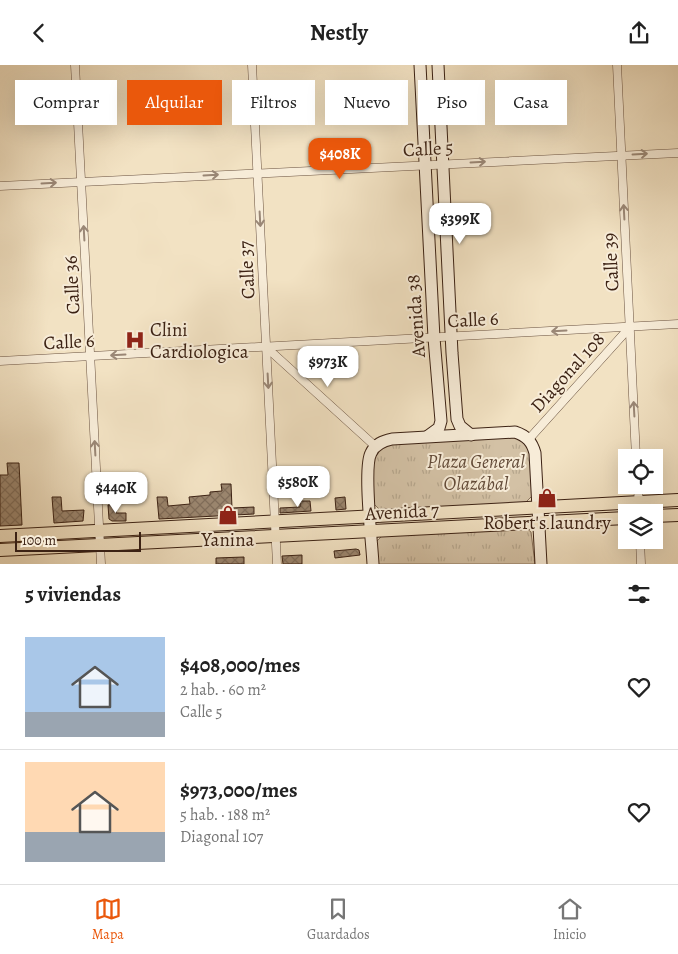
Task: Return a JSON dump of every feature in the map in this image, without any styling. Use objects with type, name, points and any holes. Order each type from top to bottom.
[{"type":"main road","name":"Avenida 38","points":[[420,65],[434,338],[441,421],[439,428],[427,437]]},
{"type":"main road","name":"Avenida 38","points":[[438,65],[451,337],[457,419],[460,426],[471,435]]},
{"type":"main road","points":[[373,564],[367,462],[375,446],[383,441],[515,432],[523,434],[529,439],[535,453],[541,564]]},
{"type":"main road","name":"Avenida 7","points":[[656,504],[678,500]]},
{"type":"main road","name":"Avenida 7","points":[[0,536],[538,508],[618,507]]},
{"type":"main road","points":[[663,516],[678,515]]},
{"type":"main road","name":"Avenida 7","points":[[0,551],[618,518]]},
{"type":"street","name":"Calle 36","points":[[75,65],[101,564]]},
{"type":"street","name":"Calle 37","points":[[252,65],[277,564]]},
{"type":"street","name":"Calle 39","points":[[617,65],[636,449]]},
{"type":"street","name":"Calle 5","points":[[0,186],[678,153]]},
{"type":"street","name":"Calle 6","points":[[0,361],[678,324]]},
{"type":"street","name":"Diagonal 108","points":[[529,439],[630,327]]},
{"type":"street","points":[[266,347],[375,446]]},
{"type":"street","points":[[640,549],[641,564]]},
{"type":"green space","name":"Plaza General Olazábal","points":[[514,435],[524,439],[529,448],[533,495],[524,504],[381,511],[373,503],[370,459],[385,442]]},
{"type":"green space","name":"Plaza General Olazábal","points":[[526,528],[531,532],[535,564],[375,564],[374,544],[383,535]]},
{"type":"building","points":[[7,463],[19,463],[22,525],[0,526],[0,475],[8,475]]},
{"type":"building","points":[[221,484],[231,484],[232,508],[254,507],[254,514],[159,519],[157,497],[167,497],[168,506],[190,504],[189,497],[210,495],[210,492],[222,491]]},
{"type":"building","points":[[52,497],[61,497],[62,511],[84,510],[83,521],[54,523]]},
{"type":"building","points":[[345,497],[346,509],[336,510],[335,498]]},
{"type":"building","points":[[300,501],[310,501],[311,511],[280,513],[280,508],[300,507]]},
{"type":"building","points":[[116,504],[116,513],[126,513],[126,521],[112,521],[109,519],[108,505]]},
{"type":"building","points":[[359,550],[360,555],[335,558],[334,551]]},
{"type":"building","points":[[302,555],[302,564],[283,564],[282,556]]},
{"type":"building","points":[[244,557],[244,564],[216,564],[216,558]]},
{"type":"place","name":"Clini Cardiologica","points":[[135,340]]},
{"type":"place","name":"Robert's laundry","points":[[547,498]]},
{"type":"place","name":"Yanina","points":[[228,515]]}]
